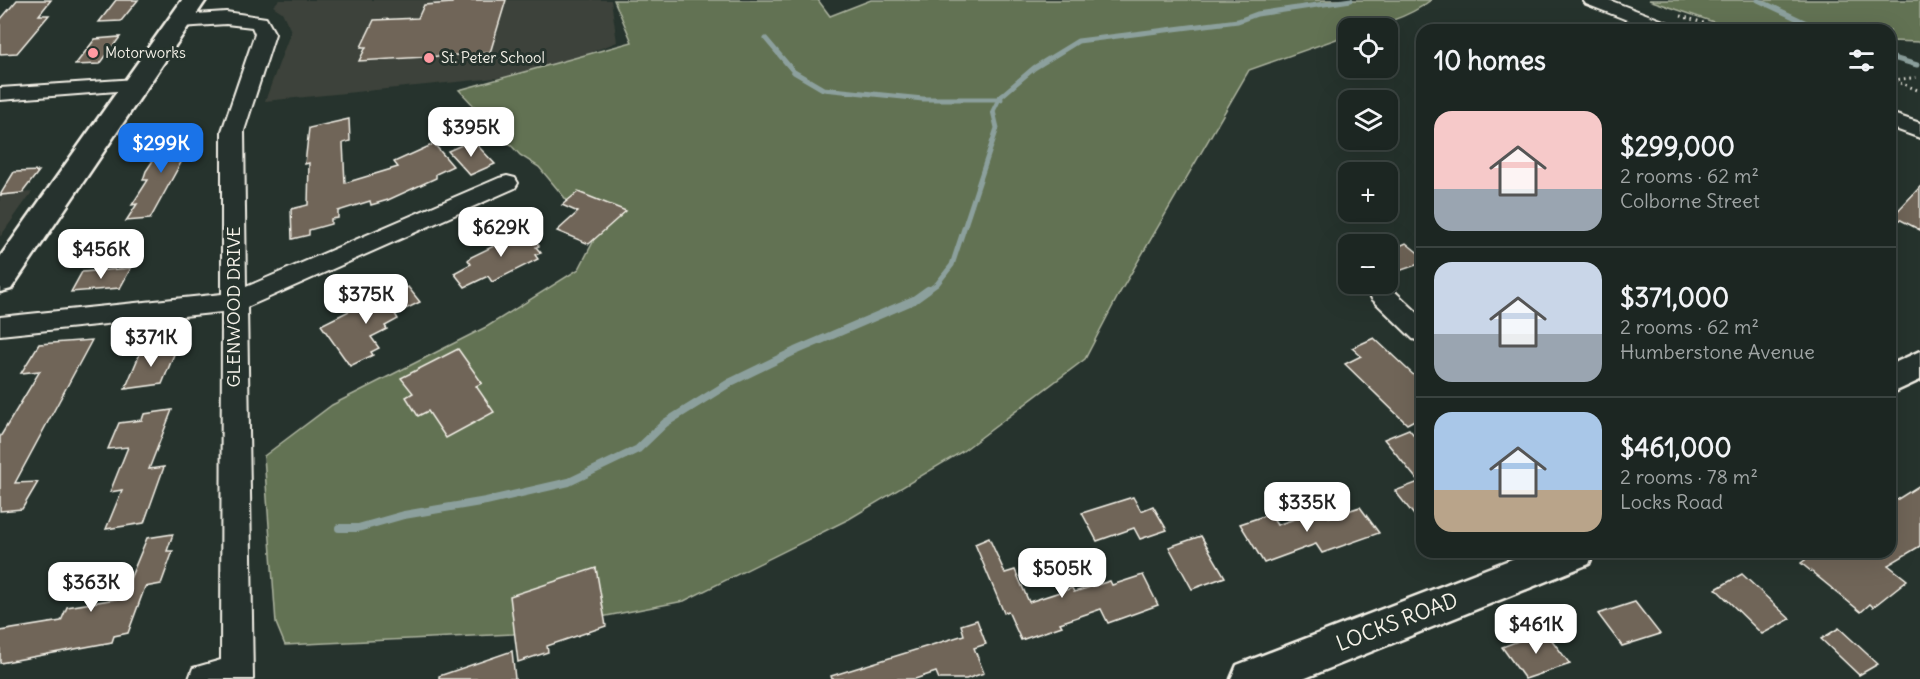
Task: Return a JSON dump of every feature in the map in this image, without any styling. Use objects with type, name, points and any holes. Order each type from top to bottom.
[{"type":"main road","points":[[0,281],[187,10]]},
{"type":"main road","points":[[1896,378],[1920,364]]},
{"type":"main road","name":"LOCKS ROAD","points":[[1252,679],[1560,558]]},
{"type":"street","points":[[1592,0],[1654,24]]},
{"type":"street","name":"GLENWOOD DRIVE","points":[[187,10],[259,22],[266,34],[233,131],[237,676]]},
{"type":"street","points":[[0,94],[136,85]]},
{"type":"street","points":[[1896,121],[1920,131]]},
{"type":"street","points":[[0,326],[234,302],[507,183]]},
{"type":"street","points":[[1382,294],[1416,326]]},
{"type":"street","points":[[205,679],[237,676]]},
{"type":"path","points":[[1896,79],[1920,77]]},
{"type":"path","points":[[1896,82],[1920,91]]},
{"type":"shaded area","name":"St. Peter School","points":[[279,0],[611,0],[617,42],[536,74],[265,101],[291,31],[282,12],[273,6]]},
{"type":"shaded area","points":[[32,192],[0,237],[0,194]]},
{"type":"green space","points":[[614,0],[818,0],[830,16],[871,0],[1431,0],[1398,18],[1338,18],[1338,39],[1249,70],[1119,294],[1085,359],[963,451],[849,519],[684,601],[513,634],[285,645],[276,623],[264,456],[332,405],[488,326],[579,269],[593,242],[579,215],[539,167],[520,155],[459,90],[632,42]]},
{"type":"green space","points":[[1649,0],[1920,0],[1920,42],[1896,41],[1896,24],[1719,24]]},
{"type":"building","points":[[17,0],[51,0],[39,15],[49,15],[17,53],[0,54],[0,20]]},
{"type":"building","points":[[116,0],[138,0],[121,21],[99,22]]},
{"type":"building","points":[[453,0],[506,0],[490,53],[359,61],[366,47],[361,47],[374,20],[418,18],[424,5],[452,3]]},
{"type":"building","points":[[120,37],[100,64],[75,65],[95,39]]},
{"type":"building","points":[[349,119],[350,141],[343,143],[345,183],[398,167],[394,162],[434,144],[453,166],[436,174],[436,178],[388,200],[371,205],[370,201],[338,211],[338,218],[331,219],[331,224],[309,230],[309,235],[292,239],[291,209],[308,205],[309,163],[305,164],[309,128]]},
{"type":"building","points":[[195,130],[191,137],[195,137],[150,219],[126,221],[137,204],[132,205],[148,180],[143,180],[146,171],[172,132]]},
{"type":"building","points":[[464,144],[467,148],[476,144],[495,164],[470,175],[448,151]]},
{"type":"building","points":[[39,171],[22,193],[0,195],[14,172]]},
{"type":"building","points":[[1920,187],[1920,230],[1896,218],[1896,213]]},
{"type":"building","points":[[578,192],[626,211],[589,244],[557,231],[578,212],[562,205]]},
{"type":"building","points":[[521,225],[539,246],[536,247],[541,253],[535,255],[538,259],[492,282],[488,276],[465,287],[454,273],[471,264],[468,260],[471,257],[502,242],[498,237]]},
{"type":"building","points":[[1406,243],[1416,251],[1416,265],[1398,271],[1398,247]]},
{"type":"building","points":[[131,268],[120,288],[71,292],[82,272]]},
{"type":"building","points":[[408,287],[420,302],[395,314],[398,319],[385,326],[387,329],[371,337],[379,348],[371,352],[373,355],[350,366],[321,325],[369,301],[382,297],[384,299]]},
{"type":"building","points":[[1374,338],[1416,377],[1416,419],[1407,424],[1345,364],[1361,356],[1352,348]]},
{"type":"building","points":[[92,340],[15,483],[38,482],[22,509],[0,511],[0,437],[40,371],[21,373],[39,344]]},
{"type":"building","points":[[177,347],[162,384],[125,389],[141,351]]},
{"type":"building","points":[[458,349],[482,383],[476,386],[494,412],[446,438],[428,411],[418,416],[406,397],[413,393],[401,378]]},
{"type":"building","points":[[172,410],[149,469],[164,467],[144,523],[106,529],[122,490],[110,492],[128,447],[108,449],[119,423],[142,420],[144,414]]},
{"type":"building","points":[[1409,429],[1416,438],[1416,478],[1384,439]]},
{"type":"building","points":[[1416,483],[1416,517],[1395,491]]},
{"type":"building","points":[[1920,485],[1920,546],[1888,565],[1907,580],[1873,607],[1870,604],[1861,612],[1801,563],[1808,558],[1896,558],[1896,500]]},
{"type":"building","points":[[1133,497],[1141,511],[1153,506],[1167,530],[1140,539],[1134,528],[1097,541],[1082,513]]},
{"type":"building","points":[[1360,507],[1379,533],[1322,553],[1316,544],[1264,563],[1240,524],[1270,514],[1277,525],[1323,509],[1329,517]]},
{"type":"building","points":[[173,534],[167,551],[173,551],[161,584],[145,587],[128,633],[114,636],[112,642],[0,663],[0,631],[61,621],[67,607],[122,598],[147,538]]},
{"type":"building","points":[[1201,536],[1225,577],[1192,589],[1169,547]]},
{"type":"building","points":[[989,538],[1005,573],[1015,570],[1029,602],[1072,588],[1074,592],[1110,581],[1112,585],[1143,575],[1158,605],[1108,623],[1101,609],[1021,640],[1008,611],[1004,613],[975,544]]},
{"type":"building","points":[[596,568],[606,626],[547,646],[548,652],[518,662],[510,596]]},
{"type":"building","points":[[1742,574],[1790,619],[1762,634],[1716,589]]},
{"type":"building","points":[[1635,602],[1660,634],[1622,646],[1598,614]]},
{"type":"building","points":[[977,620],[986,644],[974,648],[984,673],[966,679],[939,679],[936,672],[915,679],[832,679],[831,676],[964,635],[961,625]]},
{"type":"building","points":[[1839,628],[1878,664],[1859,675],[1821,639]]},
{"type":"building","points":[[1545,631],[1570,664],[1525,679],[1502,647]]},
{"type":"building","points":[[512,651],[515,679],[439,679],[439,676]]},
{"type":"waterway","points":[[999,99],[1034,68],[1078,41],[1238,21],[1257,14],[1351,0]]},
{"type":"waterway","points":[[1758,0],[1808,24]]},
{"type":"waterway","points":[[766,39],[794,72],[823,89],[923,99],[999,99]]},
{"type":"waterway","points":[[1896,59],[1917,65]]},
{"type":"waterway","points":[[926,292],[937,284],[952,265],[997,128],[993,111],[999,99]]},
{"type":"waterway","points":[[339,528],[358,528],[404,515],[486,501],[569,482],[638,449],[665,423],[731,382],[795,351],[914,300],[928,290]]},
{"type":"place","name":"Motorworks","points":[[93,53]]},
{"type":"place","name":"St. Peter School","points":[[429,58]]}]
